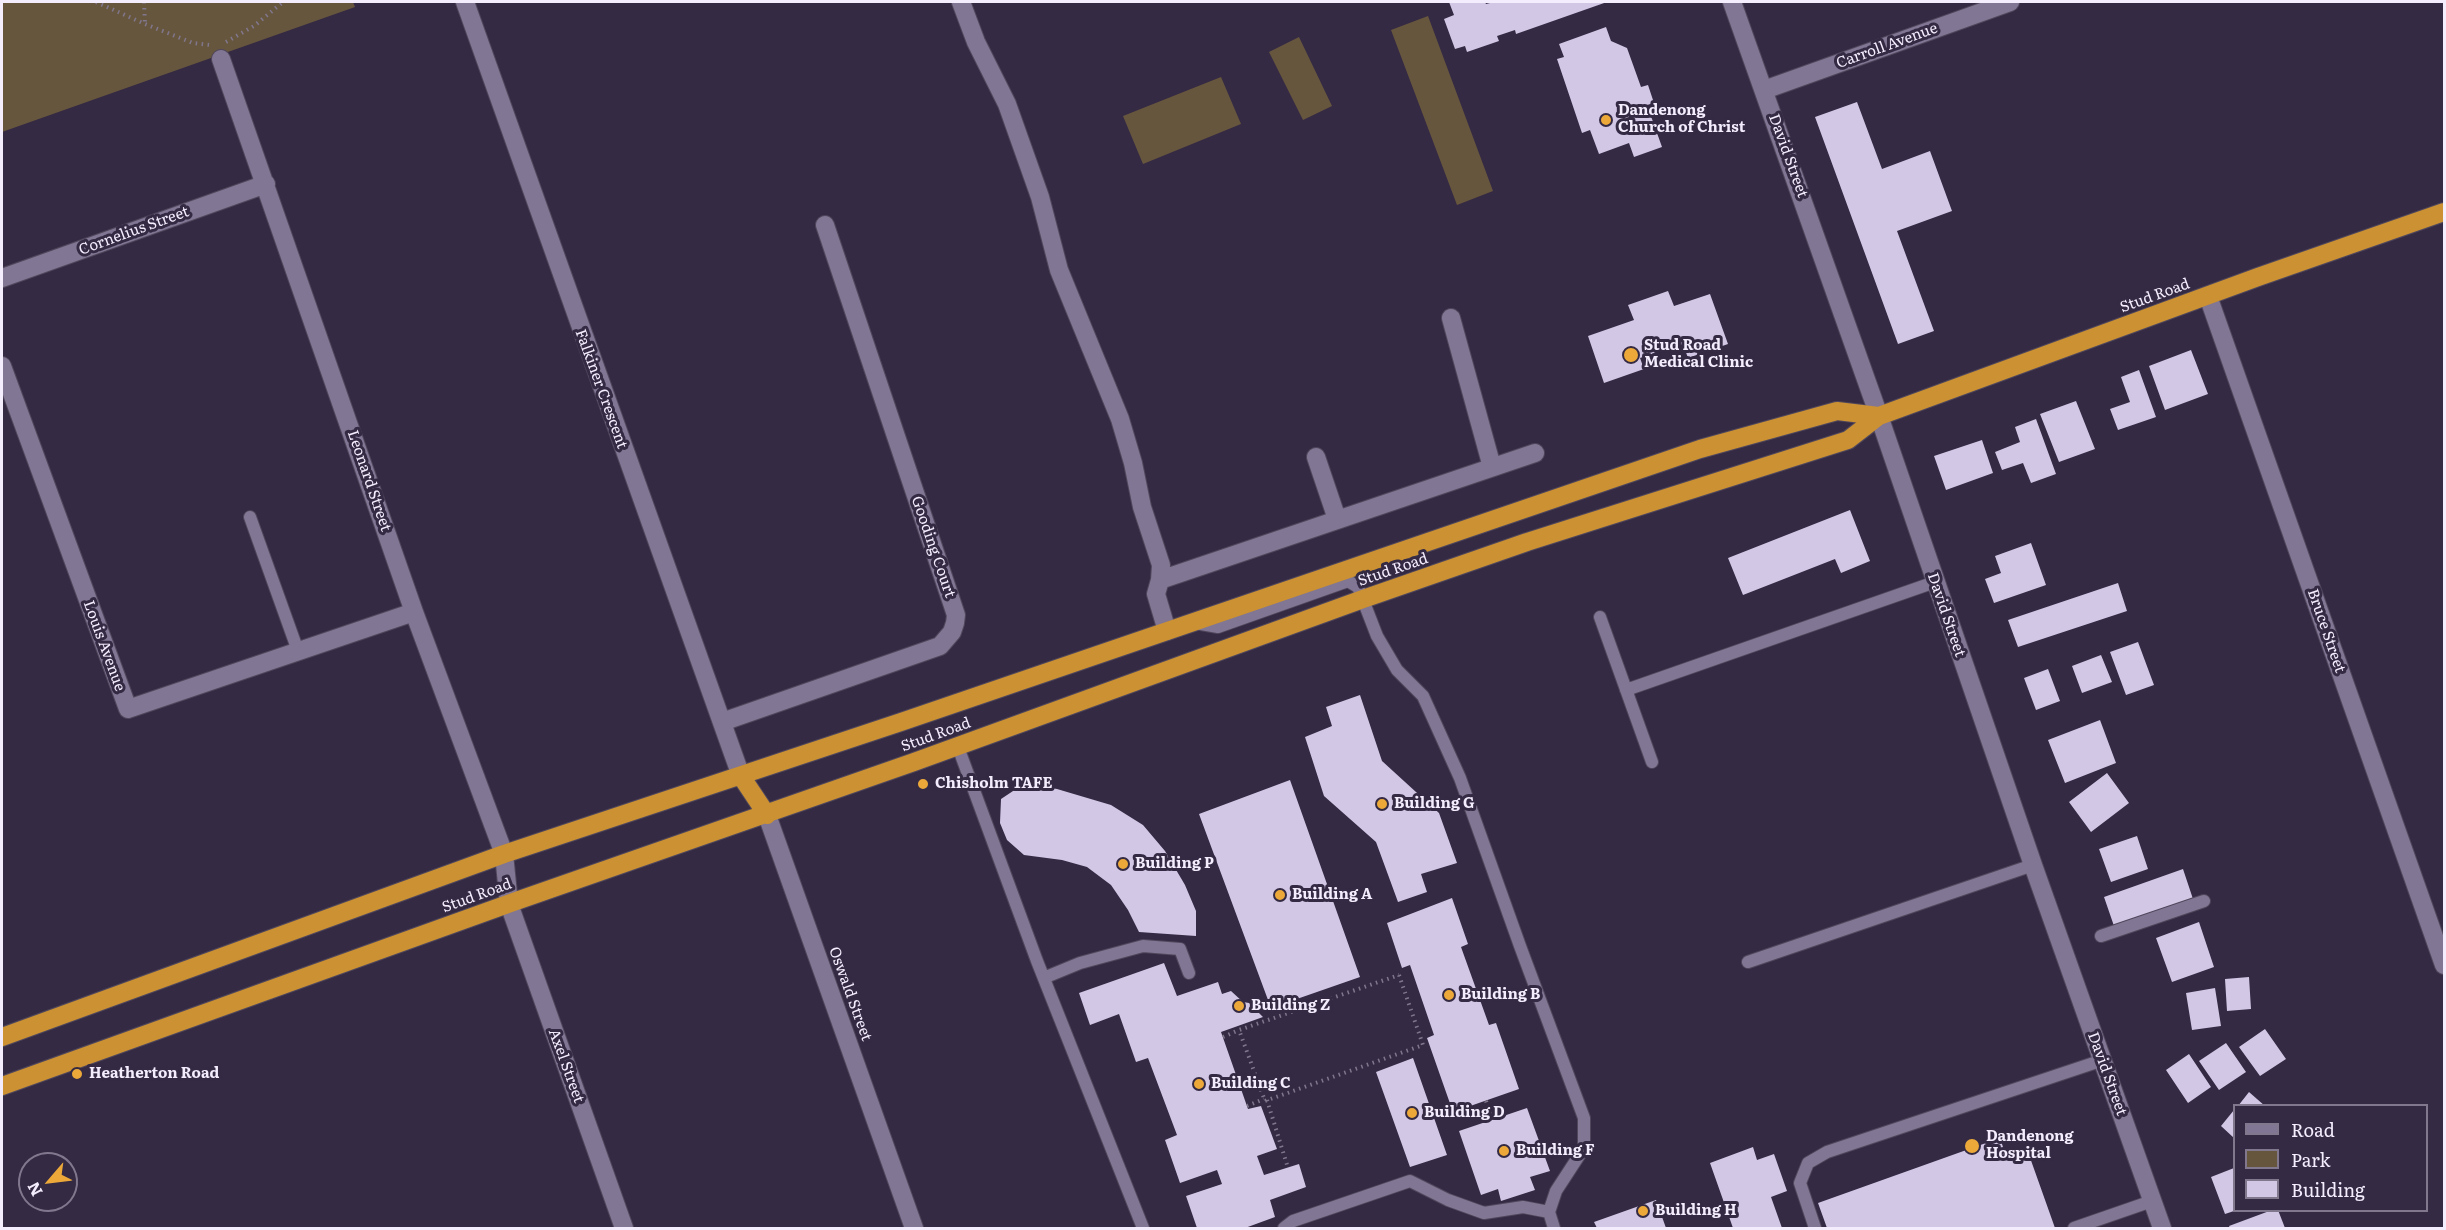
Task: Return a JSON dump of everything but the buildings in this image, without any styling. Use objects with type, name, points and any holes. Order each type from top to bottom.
[{"type":"highway","name":"Stud Road","points":[[2,1086],[509,904],[958,747],[1363,599],[1549,535],[1848,440],[1879,416],[2445,212]]},
{"type":"highway","name":"Stud Road","points":[[2,1037],[504,855],[1700,449],[1837,411],[1879,416]]},
{"type":"highway","name":"Oswald Street","points":[[741,776],[767,814]]},
{"type":"street","name":"Falkiner Crescent","points":[[465,2],[741,776]]},
{"type":"street","points":[[961,2],[976,42],[1007,104],[1040,197],[1059,270],[1120,419],[1133,463],[1142,507],[1161,565],[1156,594],[1167,631]]},
{"type":"street","name":"David Street","points":[[1732,2],[2162,1228]]},
{"type":"street","name":"Carroll Avenue","points":[[1764,90],[2010,2]]},
{"type":"street","name":"Leonard Street","points":[[221,59],[414,612],[504,855],[509,904]]},
{"type":"street","name":"Cornelius Street","points":[[2,278],[266,184]]},
{"type":"street","name":"Gooding Court","points":[[722,722],[940,646],[952,632],[955,623],[956,615],[825,225]]},
{"type":"street","name":"Bruce Street","points":[[2208,296],[2445,965]]},
{"type":"street","points":[[1451,318],[1492,467]]},
{"type":"street","name":"Louis Avenue","points":[[2,366],[128,709],[414,612]]},
{"type":"street","points":[[1160,580],[1535,453]]},
{"type":"street","points":[[1316,457],[1337,519]]},
{"type":"street","name":"Oswald Street","points":[[767,814],[914,1228]]},
{"type":"street","name":"Axel Street","points":[[509,904],[624,1228]]},
{"type":"lane","points":[[250,517],[298,651]]},
{"type":"lane","points":[[1193,622],[1218,627],[1348,581],[1358,587],[1377,636],[1397,670],[1423,696],[1456,768],[1584,1118],[1584,1148],[1556,1191],[1549,1212],[1554,1228]]},
{"type":"lane","points":[[1626,690],[1935,582]]},
{"type":"lane","points":[[1600,617],[1652,762]]},
{"type":"lane","points":[[958,747],[1037,961],[1046,977],[1143,1228]]},
{"type":"lane","points":[[1748,962],[2033,865]]},
{"type":"lane","points":[[2101,936],[2204,901]]},
{"type":"lane","points":[[1046,977],[1080,963],[1143,946],[1180,950],[1189,973]]},
{"type":"lane","points":[[1815,1228],[1800,1183],[1808,1163],[1827,1152],[2103,1060]]},
{"type":"lane","points":[[1284,1228],[1293,1221],[1410,1181],[1448,1200],[1484,1213],[1523,1207],[1549,1212]]},
{"type":"lane","points":[[2074,1228],[2152,1201]]},
{"type":"path","points":[[96,2],[193,43],[216,44],[237,37],[284,2]]},
{"type":"path","points":[[144,2],[145,24]]},
{"type":"path","points":[[1223,1036],[1399,975],[1423,1045],[1246,1106]]},
{"type":"path","points":[[1239,1030],[1288,1168]]},
{"type":"path","points":[[1486,1101],[1493,1120]]},
{"type":"green space","points":[[2,2],[353,2],[355,7],[2,132]]},
{"type":"green space","points":[[1428,16],[1493,191],[1457,205],[1391,30]]},
{"type":"green space","points":[[1299,37],[1332,106],[1303,120],[1269,52]]},
{"type":"green space","points":[[1221,77],[1241,124],[1143,164],[1123,116]]},
{"type":"place","name":"Dandenong Church of Christ","points":[[1606,120]]},
{"type":"place","name":"Stud Road Medical Clinic","points":[[1631,355]]},
{"type":"place","name":"Chisholm TAFE","points":[[923,784]]},
{"type":"place","name":"Building G","points":[[1382,804]]},
{"type":"place","name":"Building P","points":[[1123,864]]},
{"type":"place","name":"Building A","points":[[1280,895]]},
{"type":"place","name":"Building B","points":[[1449,995]]},
{"type":"place","name":"Building Z","points":[[1239,1006]]},
{"type":"place","name":"Heatherton Road","points":[[77,1074]]},
{"type":"place","name":"Building C","points":[[1199,1084]]},
{"type":"place","name":"Building D","points":[[1412,1113]]},
{"type":"place","name":"Dandenong Hospital","points":[[1972,1146]]},
{"type":"place","name":"Building F","points":[[1504,1151]]},
{"type":"place","name":"Building H","points":[[1643,1211]]}]
